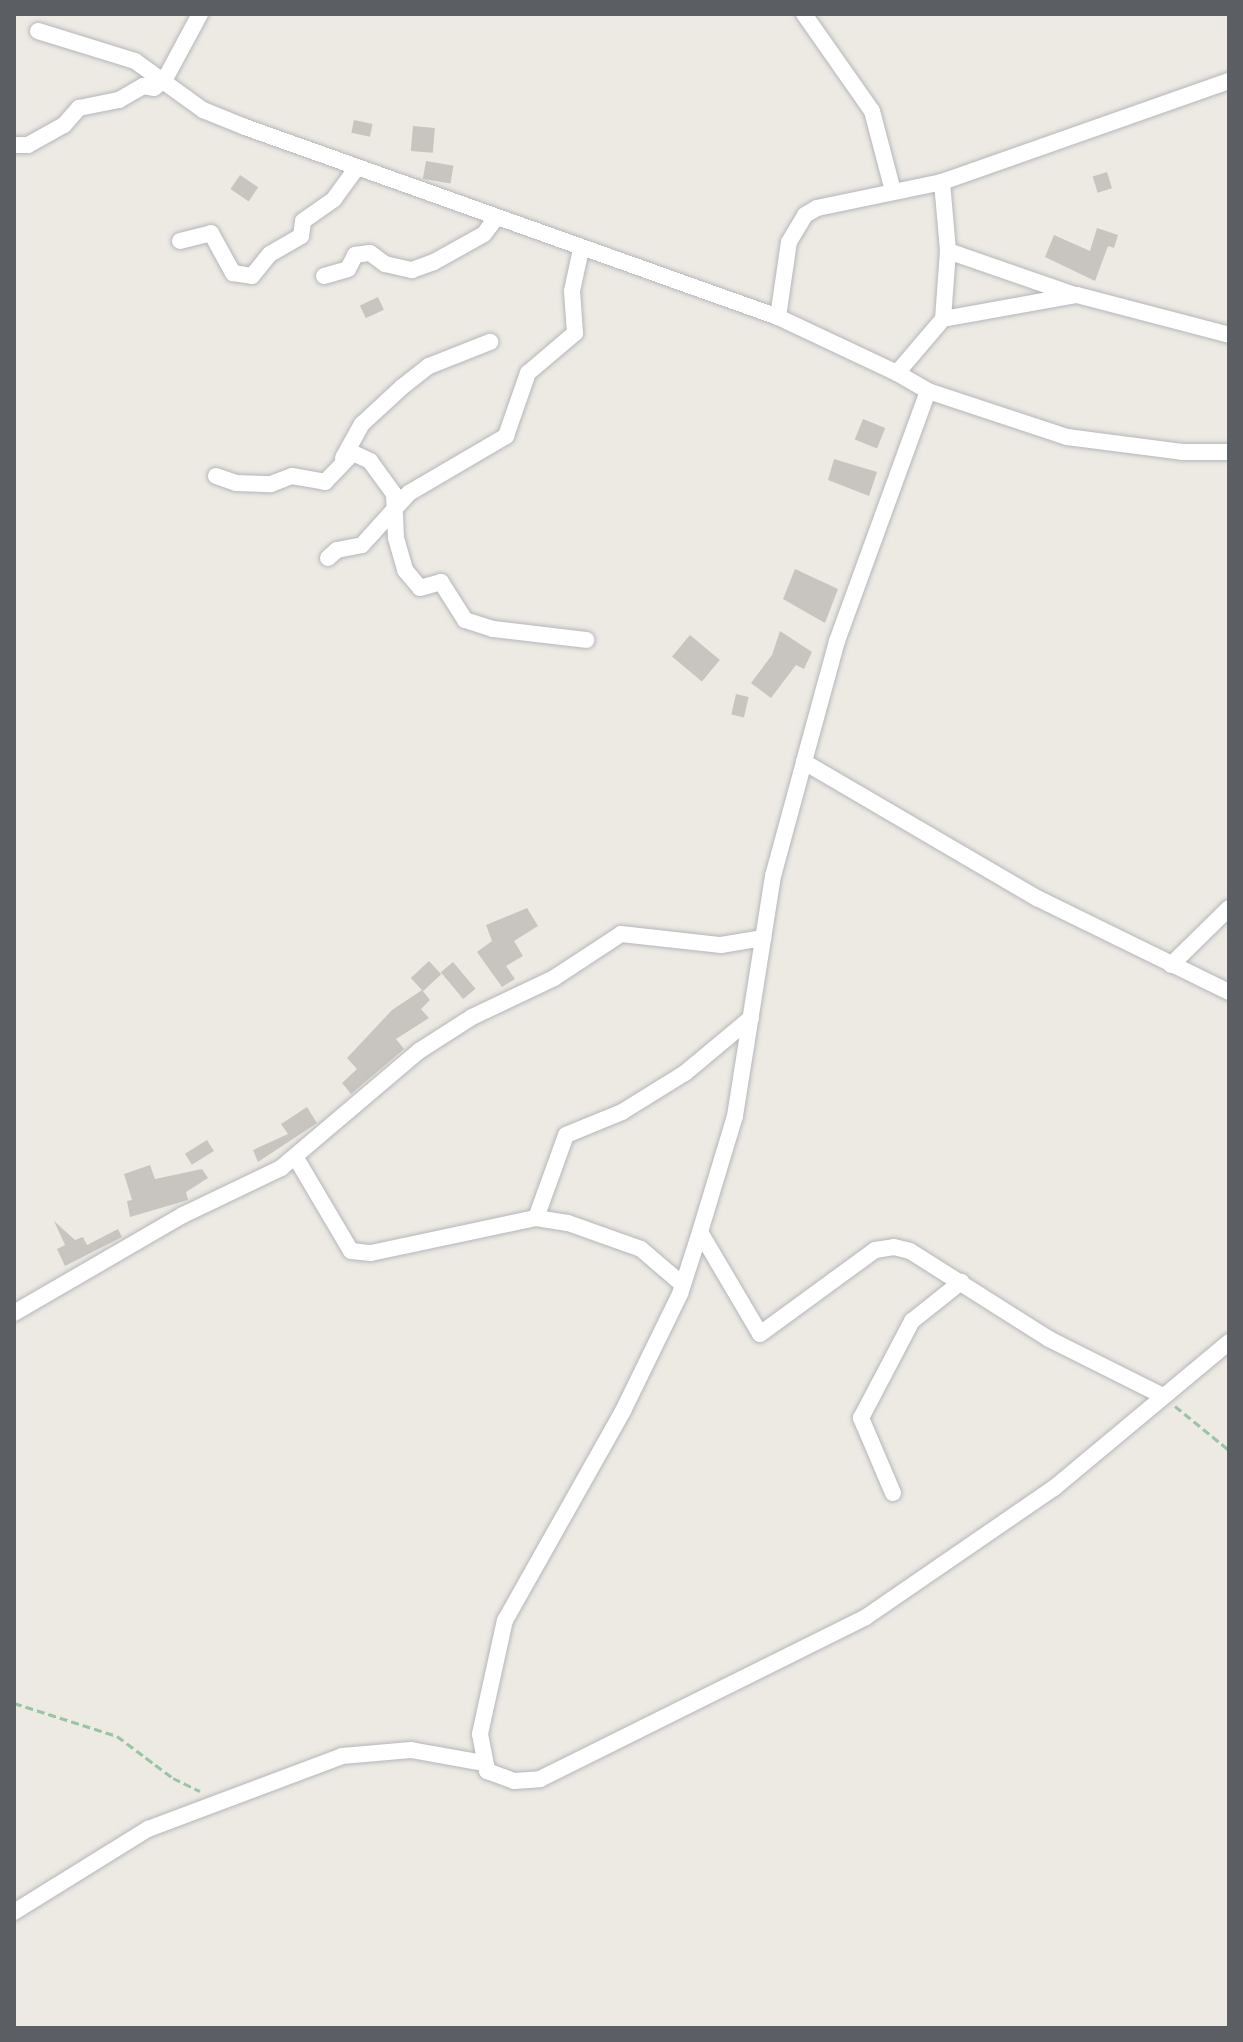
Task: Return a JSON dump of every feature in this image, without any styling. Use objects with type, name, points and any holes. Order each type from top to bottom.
[{"type":"street","points":[[14,145],[28,145],[64,125],[79,108],[119,100],[165,79],[200,14]]},
{"type":"street","points":[[804,14],[872,111],[893,191]]},
{"type":"street","points":[[38,31],[79,40],[97,53],[116,53],[165,79],[203,110],[581,249],[778,317],[897,373],[928,391],[1067,437],[1167,451],[1229,452]]},
{"type":"street","points":[[778,317],[789,242],[805,215],[829,203],[942,182],[1229,81]]},
{"type":"street","points":[[180,241],[211,233],[233,273],[252,276],[270,254],[301,236],[303,221],[334,199],[357,167]]},
{"type":"street","points":[[897,373],[943,319],[948,251],[942,182]]},
{"type":"street","points":[[324,276],[348,269],[355,255],[370,253],[385,264],[412,270],[434,262],[484,234],[496,218]]},
{"type":"street","points":[[328,558],[362,545],[409,493],[506,436],[528,373],[575,333],[572,291],[581,249]]},
{"type":"street","points":[[948,251],[1077,295],[1229,335]]},
{"type":"street","points":[[943,319],[1077,295]]},
{"type":"street","points":[[216,476],[236,483],[271,484],[292,476],[325,482],[340,463],[362,424],[402,387],[429,366],[490,342]]},
{"type":"street","points":[[483,1763],[480,1734],[505,1620],[623,1411],[683,1285],[735,1116],[773,876],[837,641],[928,391]]},
{"type":"street","points":[[340,463],[353,453],[370,461],[394,494],[393,509],[405,570],[420,588],[441,582],[465,620],[529,637],[586,640]]},
{"type":"street","points":[[804,762],[1037,898],[1229,992]]},
{"type":"street","points":[[1171,965],[1229,908]]},
{"type":"street","points":[[14,1313],[183,1215],[296,1158],[419,1051],[472,1017],[554,978],[621,934],[721,945],[763,938]]},
{"type":"street","points":[[536,1218],[566,1135],[622,1112],[685,1073],[751,1018]]},
{"type":"street","points":[[296,1158],[343,1243],[361,1254],[536,1218],[641,1249],[683,1285]]},
{"type":"street","points":[[700,1232],[760,1334],[886,1247],[910,1251],[1049,1339],[1163,1396]]},
{"type":"street","points":[[893,1493],[861,1418],[912,1321],[961,1282]]},
{"type":"street","points":[[14,1912],[148,1829],[342,1756],[411,1750],[483,1763],[503,1779],[540,1779],[866,1617],[1054,1488],[1229,1342]]},
{"type":"path","points":[[1163,1396],[1229,1450]]},
{"type":"path","points":[[14,1703],[117,1736],[173,1778],[221,1801]]},
{"type":"building","points":[[354,120],[373,124],[370,137],[351,133]]},
{"type":"building","points":[[413,126],[435,128],[433,153],[411,151]]},
{"type":"building","points":[[426,161],[454,166],[450,184],[423,179]]},
{"type":"building","points":[[1107,172],[1112,188],[1098,193],[1093,176]]},
{"type":"building","points":[[240,175],[258,187],[249,201],[230,189]]},
{"type":"building","points":[[1097,228],[1118,235],[1114,248],[1108,246],[1095,281],[1045,257],[1054,235],[1090,251]]},
{"type":"building","points":[[378,297],[384,310],[366,318],[360,305]]},
{"type":"building","points":[[863,419],[885,428],[877,448],[855,439]]},
{"type":"building","points":[[834,459],[877,472],[869,496],[828,480]]},
{"type":"building","points":[[795,569],[838,589],[825,623],[783,599]]},
{"type":"building","points":[[780,631],[812,652],[804,669],[796,665],[771,698],[751,683],[772,655]]},
{"type":"building","points":[[690,635],[720,660],[702,682],[672,656]]},
{"type":"building","points":[[736,694],[749,697],[744,717],[731,714]]},
{"type":"building","points":[[527,908],[538,926],[514,941],[523,956],[506,966],[515,979],[502,987],[477,952],[492,941],[486,925]]},
{"type":"building","points":[[429,961],[441,974],[423,991],[411,978]]},
{"type":"building","points":[[453,962],[475,989],[463,999],[441,972]]},
{"type":"building","points":[[422,990],[430,1000],[421,1009],[429,1018],[396,1039],[404,1049],[351,1094],[342,1083],[357,1069],[347,1058],[392,1010]]},
{"type":"building","points":[[307,1107],[317,1123],[258,1162],[253,1150],[288,1134],[281,1124]]},
{"type":"building","points":[[207,1140],[214,1151],[192,1165],[185,1154]]},
{"type":"building","points":[[150,1165],[155,1179],[202,1169],[208,1178],[186,1192],[188,1200],[130,1217],[127,1201],[132,1200],[124,1174]]},
{"type":"building","points":[[54,1221],[75,1240],[83,1237],[87,1245],[118,1229],[122,1237],[65,1266],[57,1249],[65,1245]]}]
